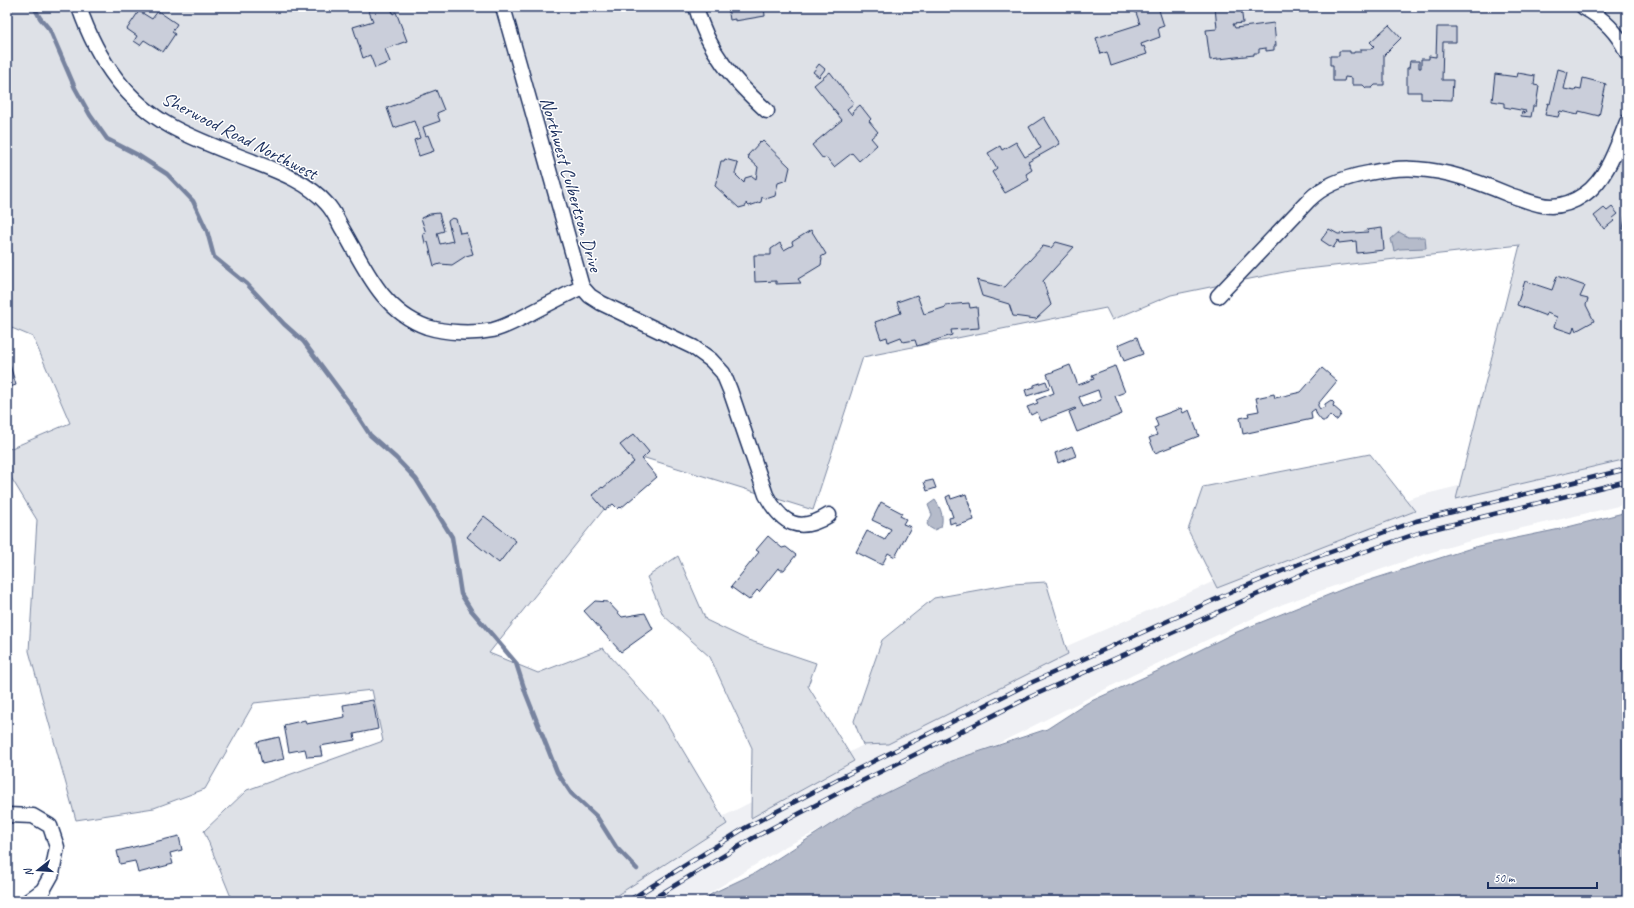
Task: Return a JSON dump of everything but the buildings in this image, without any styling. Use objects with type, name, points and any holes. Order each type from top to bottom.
[{"type":"street","name":"Sherwood Road Northwest","points":[[79,7],[94,44],[107,67],[121,86],[136,101],[152,114],[177,129],[295,180],[312,191],[328,205],[374,283],[389,304],[407,318],[428,327],[450,331],[475,332],[494,330],[582,287]]},
{"type":"street","name":"Northwest Culbertson Drive","points":[[503,7],[582,287],[590,296],[601,303],[692,347],[711,360],[723,373],[766,495],[773,509],[784,519],[794,524],[806,525],[819,521],[829,514]]},
{"type":"street","points":[[696,7],[710,45],[720,62],[742,88],[767,111]]},
{"type":"street","points":[[1583,7],[1600,17],[1610,26],[1618,35],[1627,53]]},
{"type":"street","points":[[1218,296],[1309,200],[1325,187],[1336,182],[1360,174],[1382,170],[1415,168],[1452,175],[1541,205],[1561,205],[1574,201],[1586,194],[1597,183],[1614,154],[1627,122]]},
{"type":"street","points":[[7,816],[33,816],[50,826],[58,847],[52,874],[43,890],[28,901]]},
{"type":"shaded area","points":[[7,7],[1627,7],[1627,459],[1456,499],[1520,245],[1289,271],[1171,295],[1112,320],[1106,308],[863,357],[813,510],[645,458],[489,653],[538,673],[603,648],[660,712],[727,824],[608,901],[231,901],[231,897],[204,831],[247,790],[383,741],[372,690],[254,703],[205,789],[154,808],[76,820],[29,651],[37,520],[7,471],[7,450],[70,423],[33,337],[7,326]]},
{"type":"shaded area","points":[[1627,444],[1627,504],[1487,536],[1425,554],[1283,604],[1131,676],[933,777],[784,847],[697,901],[581,901],[716,820],[1001,675],[1260,560],[1356,519],[1414,497]]},
{"type":"shaded area","points":[[1370,454],[1415,511],[1217,588],[1188,530],[1203,487]]},
{"type":"shaded area","points":[[678,556],[706,620],[748,640],[816,663],[808,686],[854,761],[751,818],[752,748],[710,657],[663,615],[647,577]]},
{"type":"shaded area","points":[[1046,582],[1068,654],[888,744],[863,745],[854,721],[882,640],[934,598],[1012,584]]},
{"type":"water","points":[[1399,232],[1408,237],[1425,237],[1426,248],[1399,249],[1394,251],[1391,239]]},
{"type":"water","points":[[935,500],[939,506],[942,520],[941,527],[934,530],[927,524],[932,515],[928,505]]},
{"type":"water","points":[[1627,512],[1627,901],[702,901],[713,893],[755,873],[856,808],[951,761],[1047,729],[1087,703],[1160,670],[1232,634],[1348,587],[1478,546],[1560,529]]},
{"type":"waterway","points":[[34,7],[40,18],[50,30],[75,88],[90,115],[107,139],[136,154],[167,174],[193,201],[207,231],[214,257],[247,284],[284,324],[303,341],[350,404],[370,435],[396,458],[416,479],[452,537],[461,594],[471,610],[516,663],[526,694],[557,772],[571,793],[597,817],[616,847],[637,869]]},
{"type":"railway","points":[[628,901],[745,828],[838,779],[1026,685],[1234,591],[1306,561],[1416,521],[1627,469]]},
{"type":"railway","points":[[649,901],[753,838],[846,789],[1030,697],[1309,571],[1421,532],[1627,481]]}]
